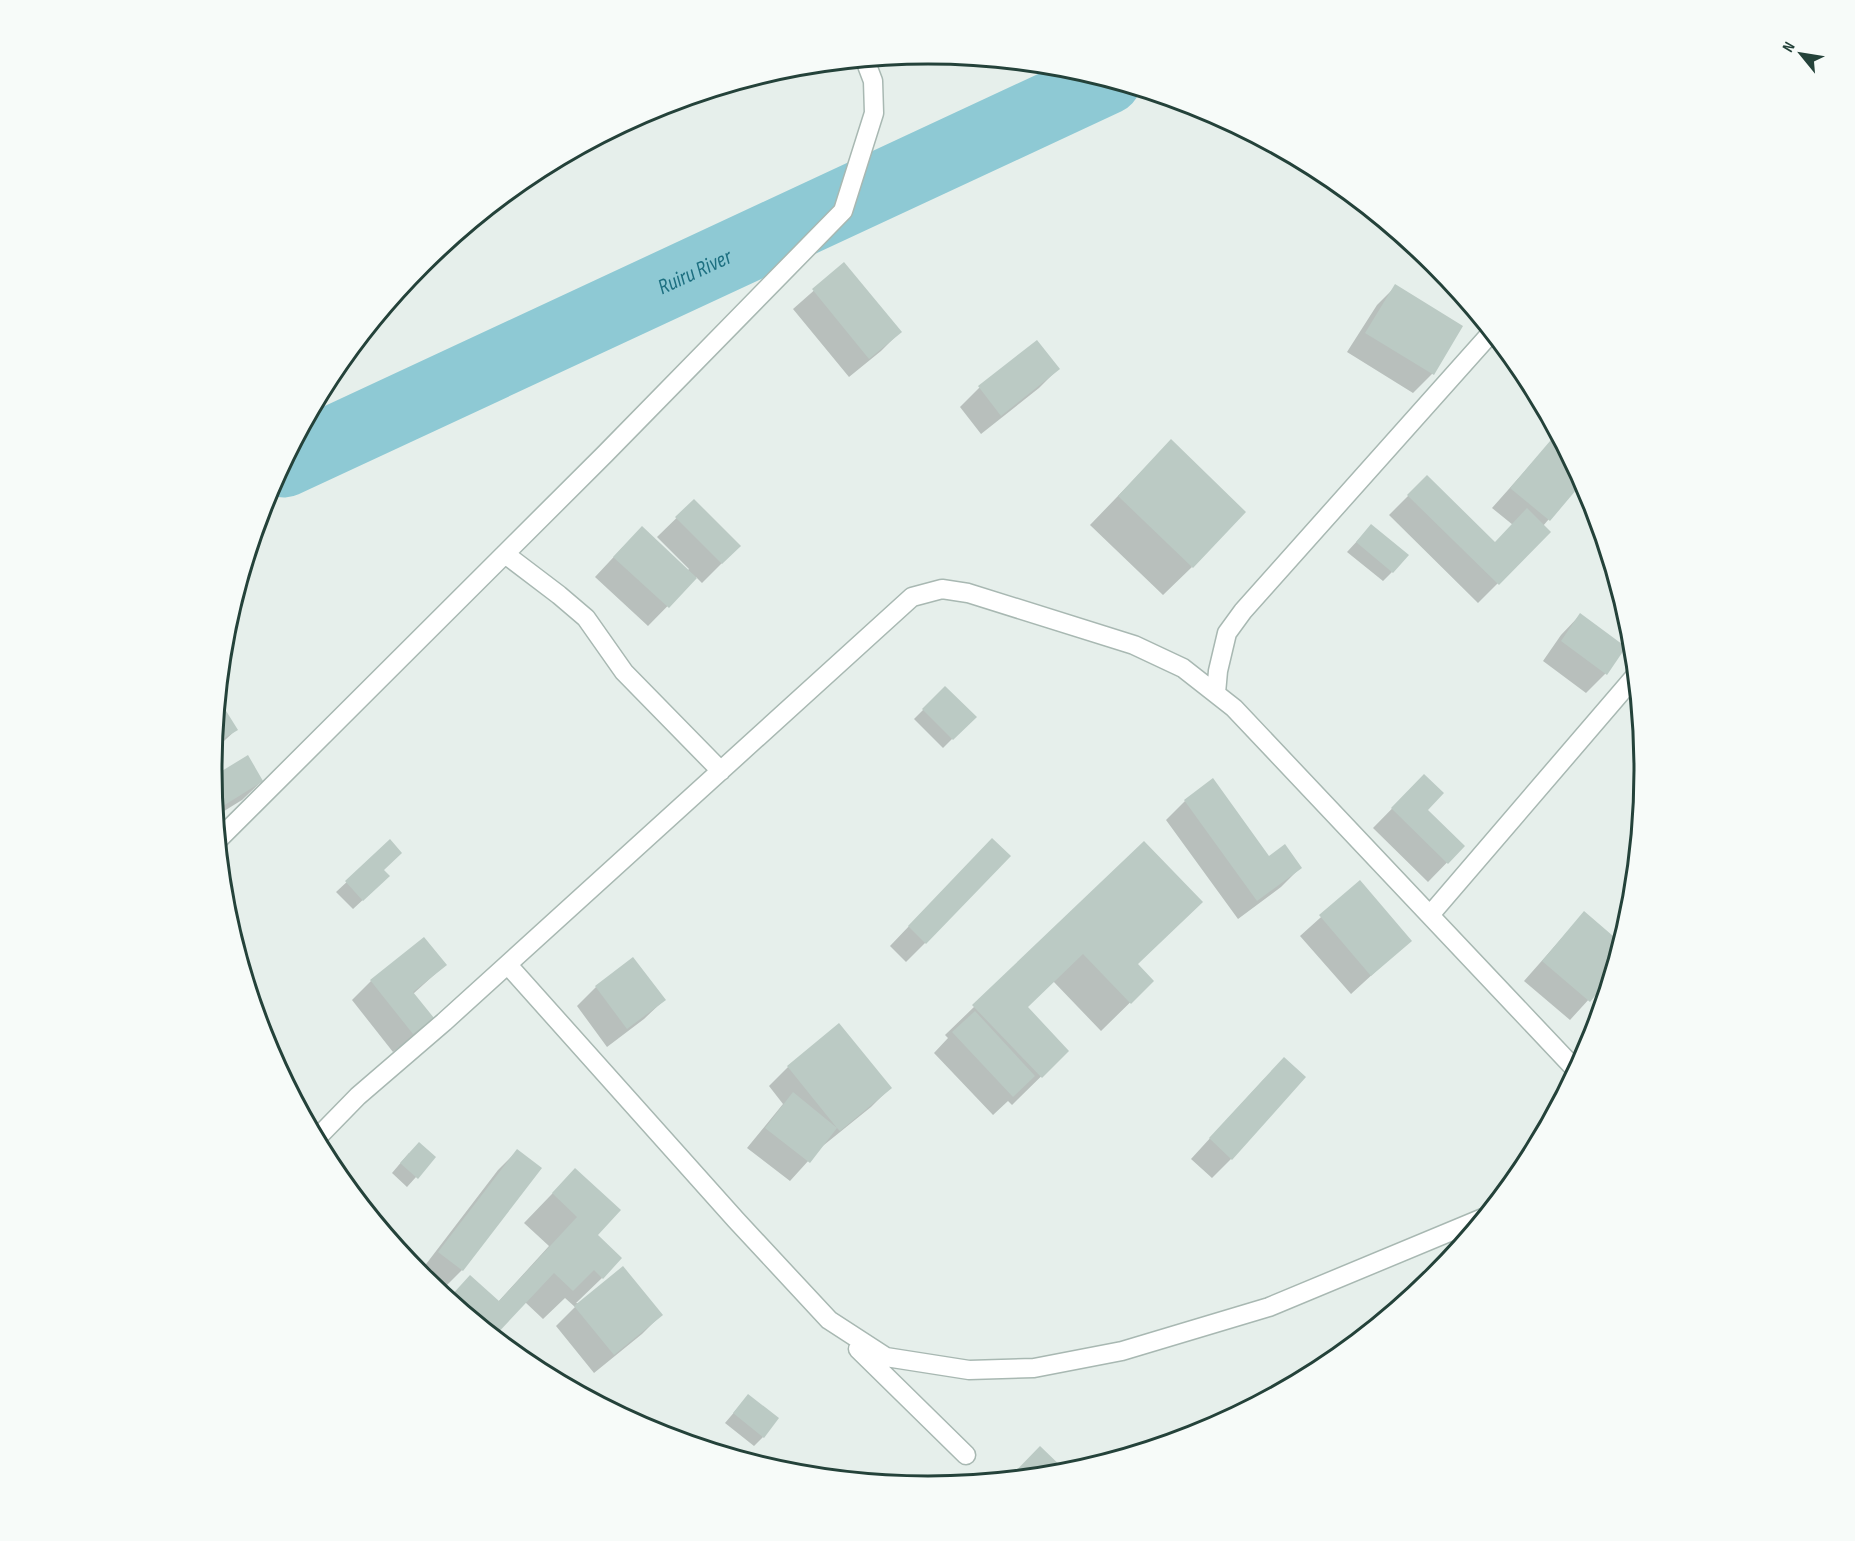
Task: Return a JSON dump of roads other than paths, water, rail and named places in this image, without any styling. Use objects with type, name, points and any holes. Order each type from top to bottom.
[{"type":"street","points":[[225,833],[505,554],[843,211],[874,113],[873,81],[868,67]]},
{"type":"street","points":[[1216,693],[1218,671],[1227,633],[1243,611],[1486,339]]},
{"type":"street","points":[[505,554],[559,594],[586,618],[624,672],[721,771]]},
{"type":"street","points":[[322,1133],[358,1096],[508,965],[912,597],[942,589],[969,592],[1134,645],[1183,668],[1234,708],[1570,1063]]},
{"type":"street","points":[[1430,915],[1628,685]]},
{"type":"street","points":[[508,965],[736,1220],[829,1320],[966,1455]]},
{"type":"street","points":[[829,1320],[886,1357],[969,1370],[1034,1368],[1122,1351],[1269,1307],[1468,1224]]},
{"type":"waterway","name":"Ruiru River","points":[[294,458],[1095,85]]}]
